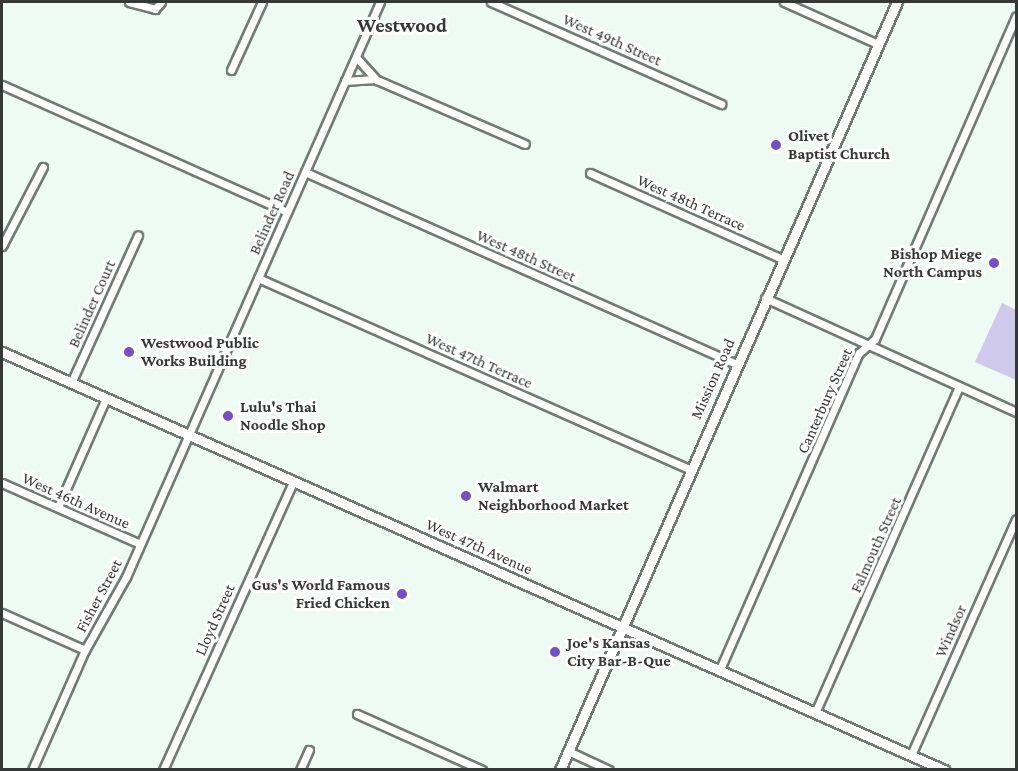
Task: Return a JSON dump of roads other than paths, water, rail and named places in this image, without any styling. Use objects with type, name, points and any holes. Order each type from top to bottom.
[{"type":"street","points":[[129,2],[155,9],[161,2]]},
{"type":"street","points":[[231,70],[262,2]]},
{"type":"street","name":"Belinder Road","points":[[189,435],[380,2]]},
{"type":"street","name":"West 49th Street","points":[[491,2],[721,104]]},
{"type":"street","points":[[784,2],[878,44]]},
{"type":"street","name":"Mission Road","points":[[560,770],[619,625],[897,2]]},
{"type":"street","name":"Canterbury Street","points":[[720,669],[867,345],[875,339],[1017,17]]},
{"type":"street","points":[[356,57],[377,80],[525,144]]},
{"type":"street","points":[[345,81],[377,80]]},
{"type":"street","points":[[2,85],[287,212]]},
{"type":"street","points":[[2,246],[43,167]]},
{"type":"street","name":"West 48th Street","points":[[305,172],[736,364]]},
{"type":"street","name":"West 48th Terrace","points":[[590,173],[782,259]]},
{"type":"street","name":"Belinder Court","points":[[71,383],[138,235]]},
{"type":"street","name":"West 47th Terrace","points":[[258,278],[689,469]]},
{"type":"street","points":[[765,298],[1017,412]]},
{"type":"street","name":"West 47th Avenue","points":[[2,352],[944,770]]},
{"type":"street","name":"Falmouth Street","points":[[815,713],[959,386]]},
{"type":"street","points":[[58,507],[106,398]]},
{"type":"street","name":"Fisher Street","points":[[32,770],[85,650],[140,544],[189,435]]},
{"type":"street","name":"Lloyd Street","points":[[163,770],[293,482]]},
{"type":"street","name":"West 46th Avenue","points":[[2,483],[140,544]]},
{"type":"street","name":"Windsor","points":[[911,755],[1017,519]]},
{"type":"street","points":[[2,613],[85,650]]},
{"type":"street","points":[[357,714],[482,770]]},
{"type":"street","points":[[300,770],[309,750]]},
{"type":"street","points":[[567,751],[609,770]]},
{"type":"place","name":"Olivet Baptist Church","points":[[776,145]]},
{"type":"place","name":"Bishop Miege North Campus","points":[[994,263]]},
{"type":"place","name":"Westwood Public Works Building","points":[[129,352]]},
{"type":"place","name":"Lulu's Thai Noodle Shop","points":[[228,416]]},
{"type":"place","name":"Walmart Neighborhood Market","points":[[466,496]]},
{"type":"place","name":"Gus's World Famous Fried Chicken","points":[[402,594]]},
{"type":"place","name":"Joe's Kansas City Bar-B-Que","points":[[555,652]]},
{"type":"district","name":"Westwood","points":[[402,25]]}]
